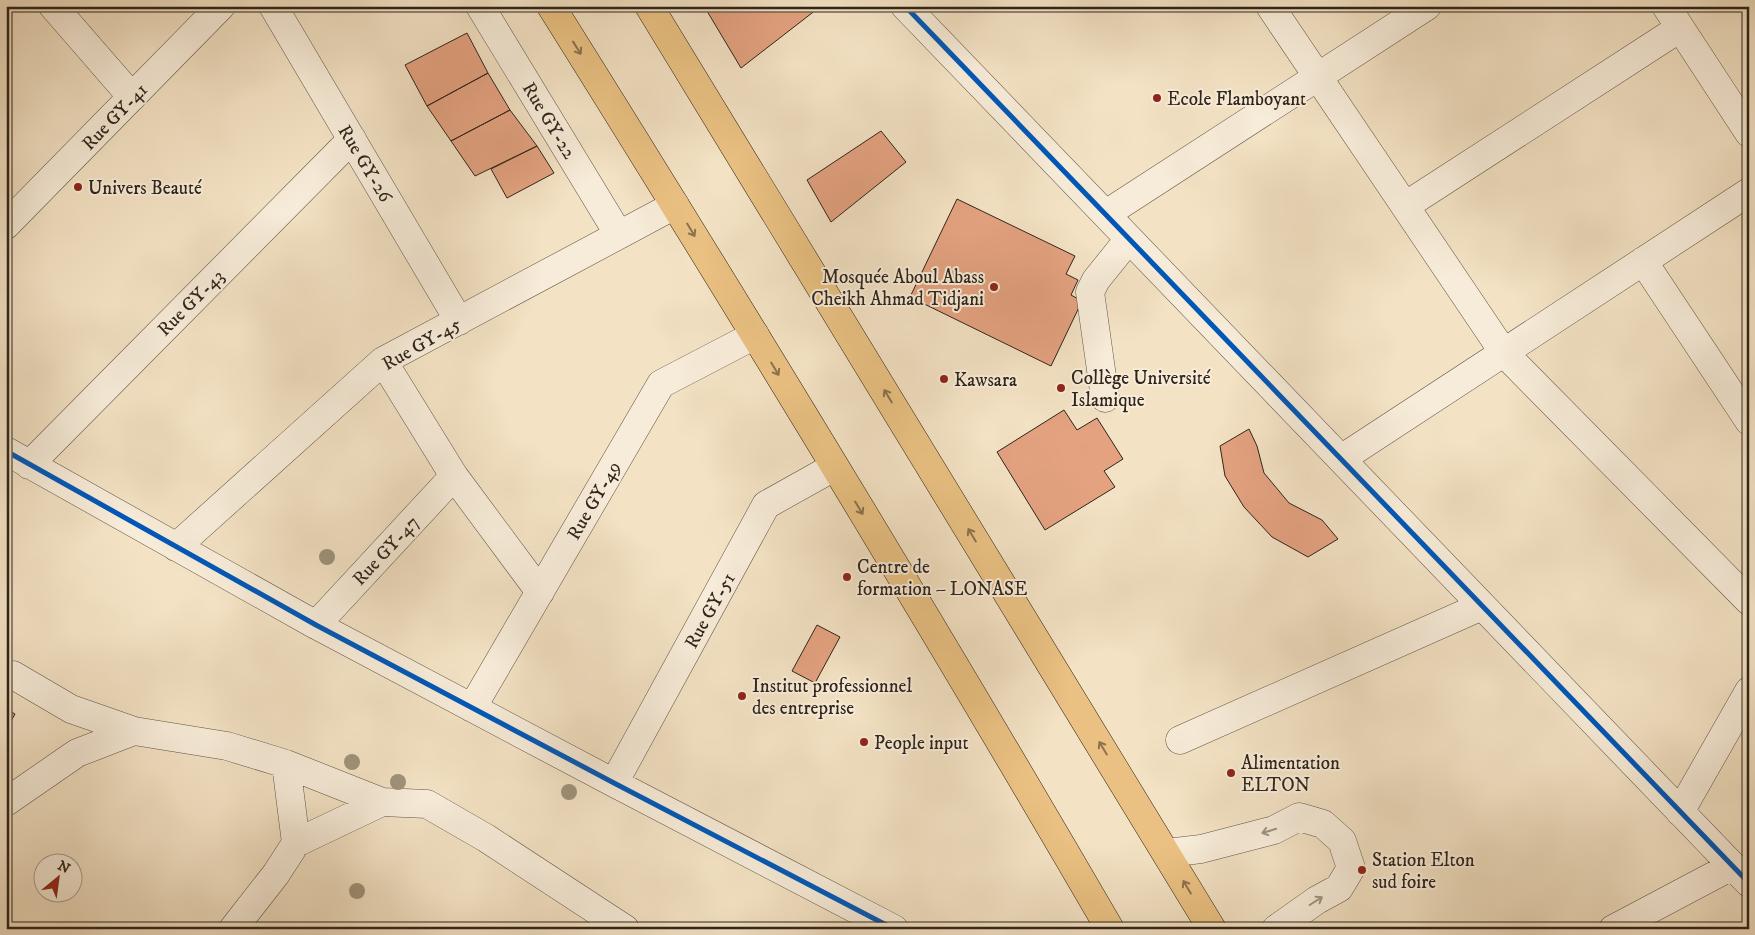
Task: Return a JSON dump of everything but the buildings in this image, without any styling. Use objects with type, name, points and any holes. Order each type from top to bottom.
[{"type":"main road","points":[[551,6],[755,335],[1040,808],[1110,929]]},
{"type":"main road","points":[[649,6],[1212,929]]},
{"type":"street","points":[[53,6],[132,97]]},
{"type":"street","name":"Rue GY-41","points":[[8,221],[221,6]]},
{"type":"street","name":"Rue GY-26","points":[[273,6],[459,321]]},
{"type":"street","name":"Rue GY-22","points":[[480,6],[619,235]]},
{"type":"street","points":[[1270,6],[1504,353],[1749,601]]},
{"type":"street","points":[[1106,214],[1427,6]]},
{"type":"street","points":[[919,10],[1129,239],[1740,875],[1613,929]]},
{"type":"street","points":[[1404,206],[1673,17],[1749,133]]},
{"type":"street","name":"Rue GY-43","points":[[29,465],[352,139]]},
{"type":"street","points":[[1341,460],[1749,192]]},
{"type":"street","name":"Rue GY-45","points":[[176,547],[383,361],[675,205]]},
{"type":"street","points":[[1105,398],[1090,292],[1096,280],[1129,239]]},
{"type":"street","points":[[1643,261],[1749,421]]},
{"type":"street","name":"Rue GY-49","points":[[472,708],[661,384],[755,335]]},
{"type":"street","points":[[383,361],[454,476],[540,592]]},
{"type":"street","points":[[6,451],[316,625],[894,929]]},
{"type":"street","name":"Rue GY-51","points":[[614,783],[766,505],[834,468]]},
{"type":"street","name":"Rue GY-47","points":[[316,625],[454,476]]},
{"type":"street","points":[[1180,740],[1482,606]]},
{"type":"street","points":[[12,675],[71,709],[134,731],[227,746],[286,764],[382,802],[427,804],[486,838],[625,929]]},
{"type":"street","points":[[1680,812],[1749,691]]},
{"type":"street","points":[[6,802],[77,753],[134,731]]},
{"type":"street","points":[[286,764],[296,843]]},
{"type":"street","points":[[233,929],[276,874],[296,843],[382,802]]},
{"type":"street","points":[[1167,853],[1200,849],[1274,830],[1299,817],[1323,824],[1342,841],[1351,868],[1339,888],[1317,900],[1276,929]]},
{"type":"cycle path","points":[[905,6],[1749,883]]},
{"type":"cycle path","points":[[6,451],[316,625],[894,929]]},
{"type":"place","name":"Ecole Flamboyant","points":[[1157,98]]},
{"type":"place","name":"Univers Beauté","points":[[78,187]]},
{"type":"place","name":"Mosquée Aboul Abass Cheikh Ahmad Tidjani","points":[[994,287]]},
{"type":"place","name":"Kawsara","points":[[944,379]]},
{"type":"place","name":"Collège Université Islamique","points":[[1061,388]]},
{"type":"place","name":"Centre de formation – LONASE","points":[[847,577]]},
{"type":"place","name":"Institut professionnel des entreprise","points":[[742,696]]},
{"type":"place","name":"People input","points":[[864,742]]},
{"type":"place","name":"Alimentation ELTON","points":[[1231,773]]},
{"type":"place","name":"Station Elton sud foire","points":[[1362,870]]}]
